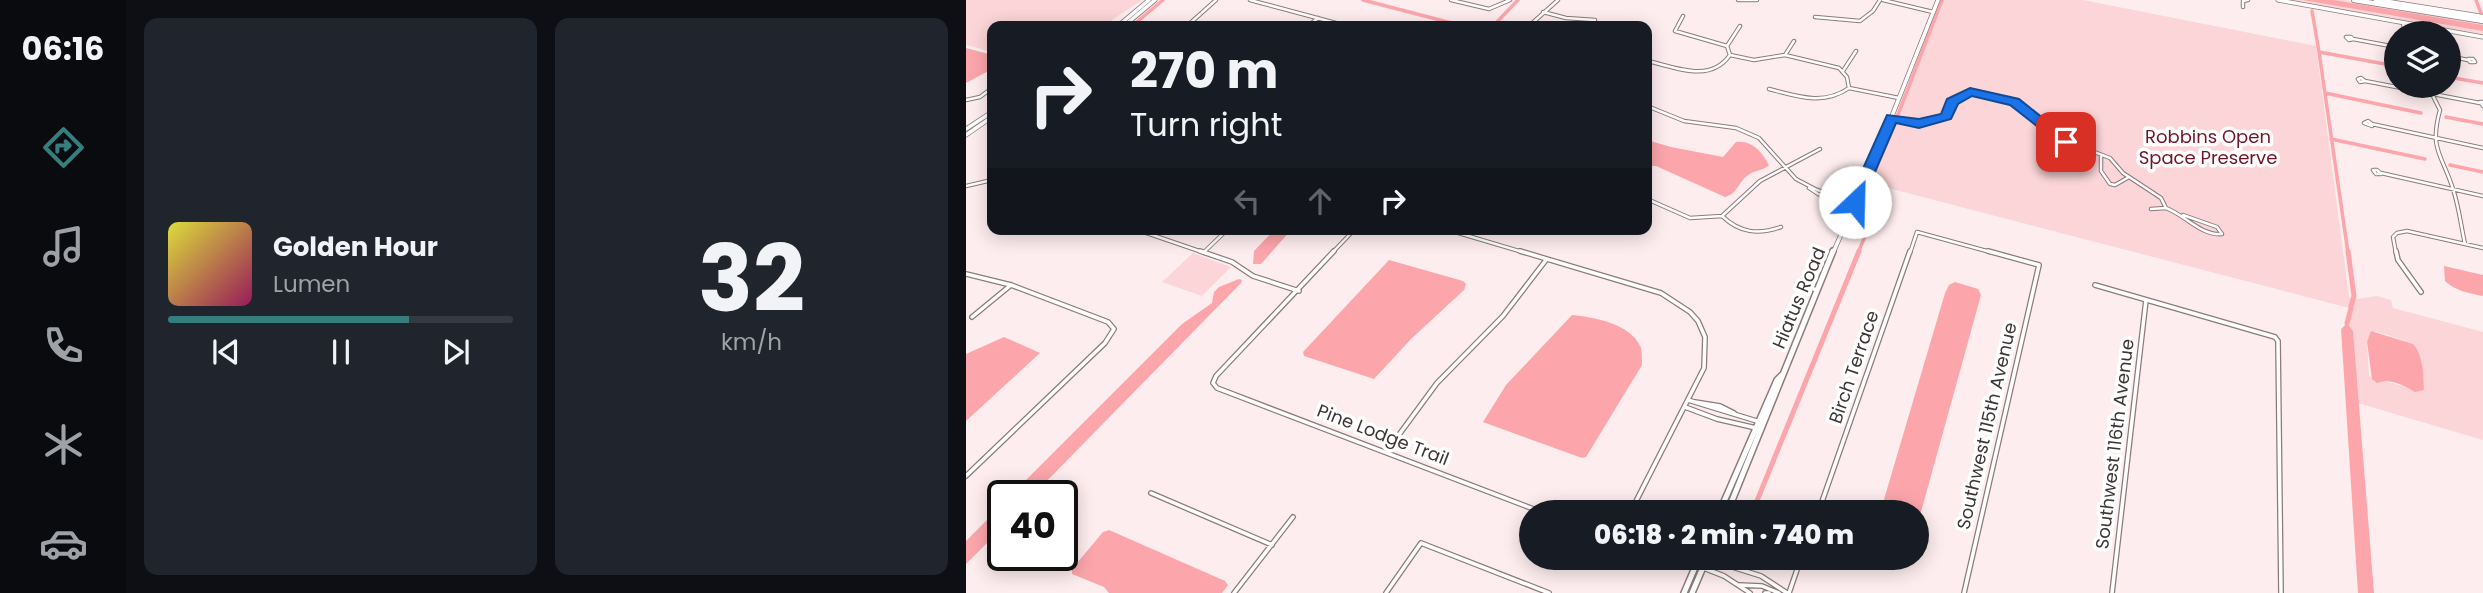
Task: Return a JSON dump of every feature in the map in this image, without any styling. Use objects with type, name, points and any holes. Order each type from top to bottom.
[{"type":"main road","points":[[2354,0],[2483,19]]},
{"type":"main road","points":[[2376,0],[2474,18]]},
{"type":"street","points":[[1124,21],[1149,0]]},
{"type":"street","points":[[1130,21],[1155,0]]},
{"type":"street","points":[[1193,21],[1216,0]]},
{"type":"street","points":[[1250,0],[1326,21]]},
{"type":"street","points":[[1451,0],[1498,10],[1510,0]]},
{"type":"street","points":[[1534,21],[1558,0]]},
{"type":"street","points":[[1738,0],[1757,0]]},
{"type":"street","points":[[1815,17],[1847,22],[1862,21],[1872,14],[1882,0],[1933,12]]},
{"type":"street","name":"Hiatus Road","points":[[1725,500],[1783,374],[1938,0]]},
{"type":"street","points":[[2243,7],[2243,1],[2248,0]]},
{"type":"street","points":[[2278,0],[2392,21]]},
{"type":"street","points":[[1543,12],[1566,18],[1595,20]]},
{"type":"street","points":[[1684,16],[1675,31],[1727,46]]},
{"type":"street","points":[[1727,46],[1740,26]]},
{"type":"street","points":[[2461,33],[2483,37]]},
{"type":"street","points":[[2353,39],[2384,45]]},
{"type":"street","points":[[1785,55],[1794,41]]},
{"type":"street","points":[[1727,46],[1730,55]]},
{"type":"street","points":[[1843,71],[1856,51]]},
{"type":"street","points":[[1730,55],[1754,60],[1785,55],[1843,71],[1849,88]]},
{"type":"street","points":[[1652,62],[1706,71],[1720,67],[1730,55]]},
{"type":"street","points":[[2461,59],[2468,60]]},
{"type":"street","points":[[2365,81],[2384,85]]},
{"type":"street","points":[[1769,89],[1826,100],[1837,97],[1849,88],[1899,98]]},
{"type":"street","points":[[966,100],[980,97],[987,92]]},
{"type":"street","points":[[1891,117],[1919,124],[1946,117],[1952,102],[1974,92],[2015,102],[2028,115],[2049,127],[2060,139],[2116,162],[2129,177],[2161,198],[2166,208]]},
{"type":"street","points":[[2436,98],[2440,110],[2435,138],[2438,156],[2453,189],[2465,244]]},
{"type":"street","points":[[2456,98],[2482,103]]},
{"type":"street","points":[[1652,108],[1684,121],[1736,128],[1748,133],[1768,145],[1786,168],[1818,194],[1854,203]]},
{"type":"street","points":[[966,132],[987,119]]},
{"type":"street","points":[[2372,124],[2483,148]]},
{"type":"street","points":[[1722,216],[1746,191],[1820,149]]},
{"type":"street","points":[[2101,154],[2101,171],[2110,184],[2115,185],[2129,177]]},
{"type":"street","points":[[2381,173],[2483,196]]},
{"type":"street","points":[[966,186],[987,181]]},
{"type":"street","points":[[1807,186],[1854,203]]},
{"type":"street","points":[[1652,201],[1690,218],[1722,216],[1742,231],[1769,232],[1781,227]]},
{"type":"street","points":[[2151,209],[2166,208],[2217,228],[2222,234],[2216,235],[2196,227],[2183,215]]},
{"type":"street","points":[[2421,292],[2398,260],[2394,235],[2407,231],[2483,248]]},
{"type":"street","name":"Southwest 115th Avenue","points":[[1917,232],[2039,265],[1964,593]]},
{"type":"street","name":"Birch Terrace","points":[[1823,500],[1917,232]]},
{"type":"street","points":[[1153,235],[1233,262],[1259,278],[1299,291],[1350,235]]},
{"type":"street","points":[[1204,252],[1222,235]]},
{"type":"street","points":[[1465,235],[1661,293],[1690,312],[1705,337],[1704,368],[1637,500]]},
{"type":"street","points":[[1387,451],[1437,383],[1503,316],[1547,259]]},
{"type":"street","points":[[966,274],[1011,285],[1108,321],[1114,330],[1105,343],[966,476]]},
{"type":"street","points":[[1797,284],[1817,290]]},
{"type":"street","points":[[972,317],[1011,285]]},
{"type":"street","points":[[2095,285],[2275,337],[2278,341],[2281,593]]},
{"type":"street","name":"Pine Lodge Trail","points":[[1299,291],[1216,376],[1213,383],[1217,388],[1519,503]]},
{"type":"street","name":"Southwest 116th Avenue","points":[[2112,593],[2146,299]]},
{"type":"street","points":[[1688,400],[1739,416],[1760,426]]},
{"type":"street","points":[[1685,407],[1711,416],[1760,426]]},
{"type":"street","points":[[1711,416],[1714,408]]},
{"type":"street","name":"Hiatus Road","points":[[1732,500],[1760,426]]},
{"type":"street","points":[[1151,493],[1272,545]]},
{"type":"street","points":[[1234,593],[1293,517]]},
{"type":"street","points":[[1386,593],[1421,543],[1549,593]]},
{"type":"street","points":[[1684,593],[1694,570]]},
{"type":"street","points":[[1692,593],[1702,570]]},
{"type":"street","points":[[1707,570],[1750,593]]},
{"type":"street","points":[[1738,570],[1763,575],[1788,593],[1797,570]]},
{"type":"street","points":[[1762,586],[1763,575]]},
{"type":"street","points":[[1737,585],[1762,586],[1779,593]]},
{"type":"green space","points":[[966,0],[1142,0],[1110,21],[987,21],[987,51],[966,45]]},
{"type":"green space","name":"Robbins Open Space Preserve","points":[[1942,0],[2083,0],[2316,46],[2349,297],[2356,299],[2377,296],[2391,300],[2393,308],[2483,332],[2483,440],[2358,403],[2353,331],[2347,323],[2349,308],[1873,184]],"holes":[[[2376,331],[2413,344],[2420,358],[2422,372],[2411,390],[2369,376],[2367,342]]]},
{"type":"green space","points":[[2281,0],[2345,0],[2473,21],[2483,23],[2483,36],[2461,32],[2461,21],[2399,21]]},
{"type":"green space","points":[[1193,253],[1231,267],[1202,296],[1162,282]]},
{"type":"shaded area","points":[[2303,0],[2333,0],[2459,21],[2425,21]]},
{"type":"shaded area","points":[[2461,21],[2483,25],[2483,31],[2461,27]]},
{"type":"shaded area","points":[[966,48],[987,54],[987,72],[966,83]]},
{"type":"shaded area","points":[[1652,141],[1723,157],[1736,142],[1747,143],[1760,151],[1769,165],[1747,176],[1725,197],[1652,166]]},
{"type":"shaded area","points":[[1269,235],[1287,235],[1261,264],[1253,264],[1254,251]]},
{"type":"shaded area","points":[[1389,260],[1463,281],[1466,284],[1464,290],[1411,339],[1374,379],[1304,356],[1303,352]]},
{"type":"shaded area","points":[[2444,266],[2483,275],[2483,296],[2462,291],[2445,281]]},
{"type":"shaded area","points":[[1242,280],[1048,480],[1026,480],[1182,324],[1212,303],[1214,292],[1219,287]]},
{"type":"shaded area","points":[[1955,282],[1978,289],[1981,295],[1924,500],[1884,500],[1945,293],[1949,285]]},
{"type":"shaded area","points":[[1572,315],[1611,323],[1630,333],[1641,348],[1642,354],[1642,365],[1586,457],[1582,458],[1483,422],[1506,385]]},
{"type":"shaded area","points":[[2347,323],[2353,331],[2374,593],[2358,593],[2341,329]]},
{"type":"shaded area","points":[[2371,331],[2413,344],[2421,360],[2424,390],[2415,392],[2396,383],[2377,383],[2372,379],[2367,342]]},
{"type":"shaded area","points":[[1004,337],[1040,353],[966,421],[966,354]]},
{"type":"shaded area","points":[[987,520],[987,543],[966,564],[966,541]]},
{"type":"shaded area","points":[[1109,530],[1225,581],[1228,585],[1222,593],[1109,593],[1104,587],[1072,574],[1072,571],[1078,571],[1078,562],[1103,532]]},
{"type":"waterway","points":[[1138,21],[1163,0]]},
{"type":"waterway","points":[[1363,0],[1444,21]]},
{"type":"waterway","points":[[1498,21],[1518,0]]},
{"type":"waterway","points":[[1897,117],[1942,0]]},
{"type":"waterway","points":[[2476,0],[2483,18]]},
{"type":"waterway","points":[[2312,11],[2319,52]]},
{"type":"waterway","points":[[2319,52],[2384,64]]},
{"type":"waterway","points":[[2319,52],[2332,139]]},
{"type":"waterway","points":[[2461,79],[2483,83]]},
{"type":"waterway","points":[[2325,93],[2421,113]]},
{"type":"waterway","points":[[2446,117],[2483,124]]},
{"type":"waterway","points":[[1870,184],[1896,120]]},
{"type":"waterway","points":[[2332,139],[2425,159]]},
{"type":"waterway","points":[[2332,139],[2348,253]]},
{"type":"waterway","points":[[2450,165],[2483,172]]},
{"type":"waterway","points":[[1868,188],[1867,191],[1870,192]]},
{"type":"waterway","points":[[1858,253],[1882,195],[1877,194]]},
{"type":"waterway","points":[[1757,500],[1859,251]]},
{"type":"waterway","points":[[2348,251],[2354,296],[2351,306]]},
{"type":"waterway","points":[[2347,323],[2351,308]]},
{"type":"route","points":[[1855,202],[1891,117],[1919,124],[1946,117],[1952,102],[1970,92],[2015,102],[2028,115],[2049,127],[2066,142]]}]
